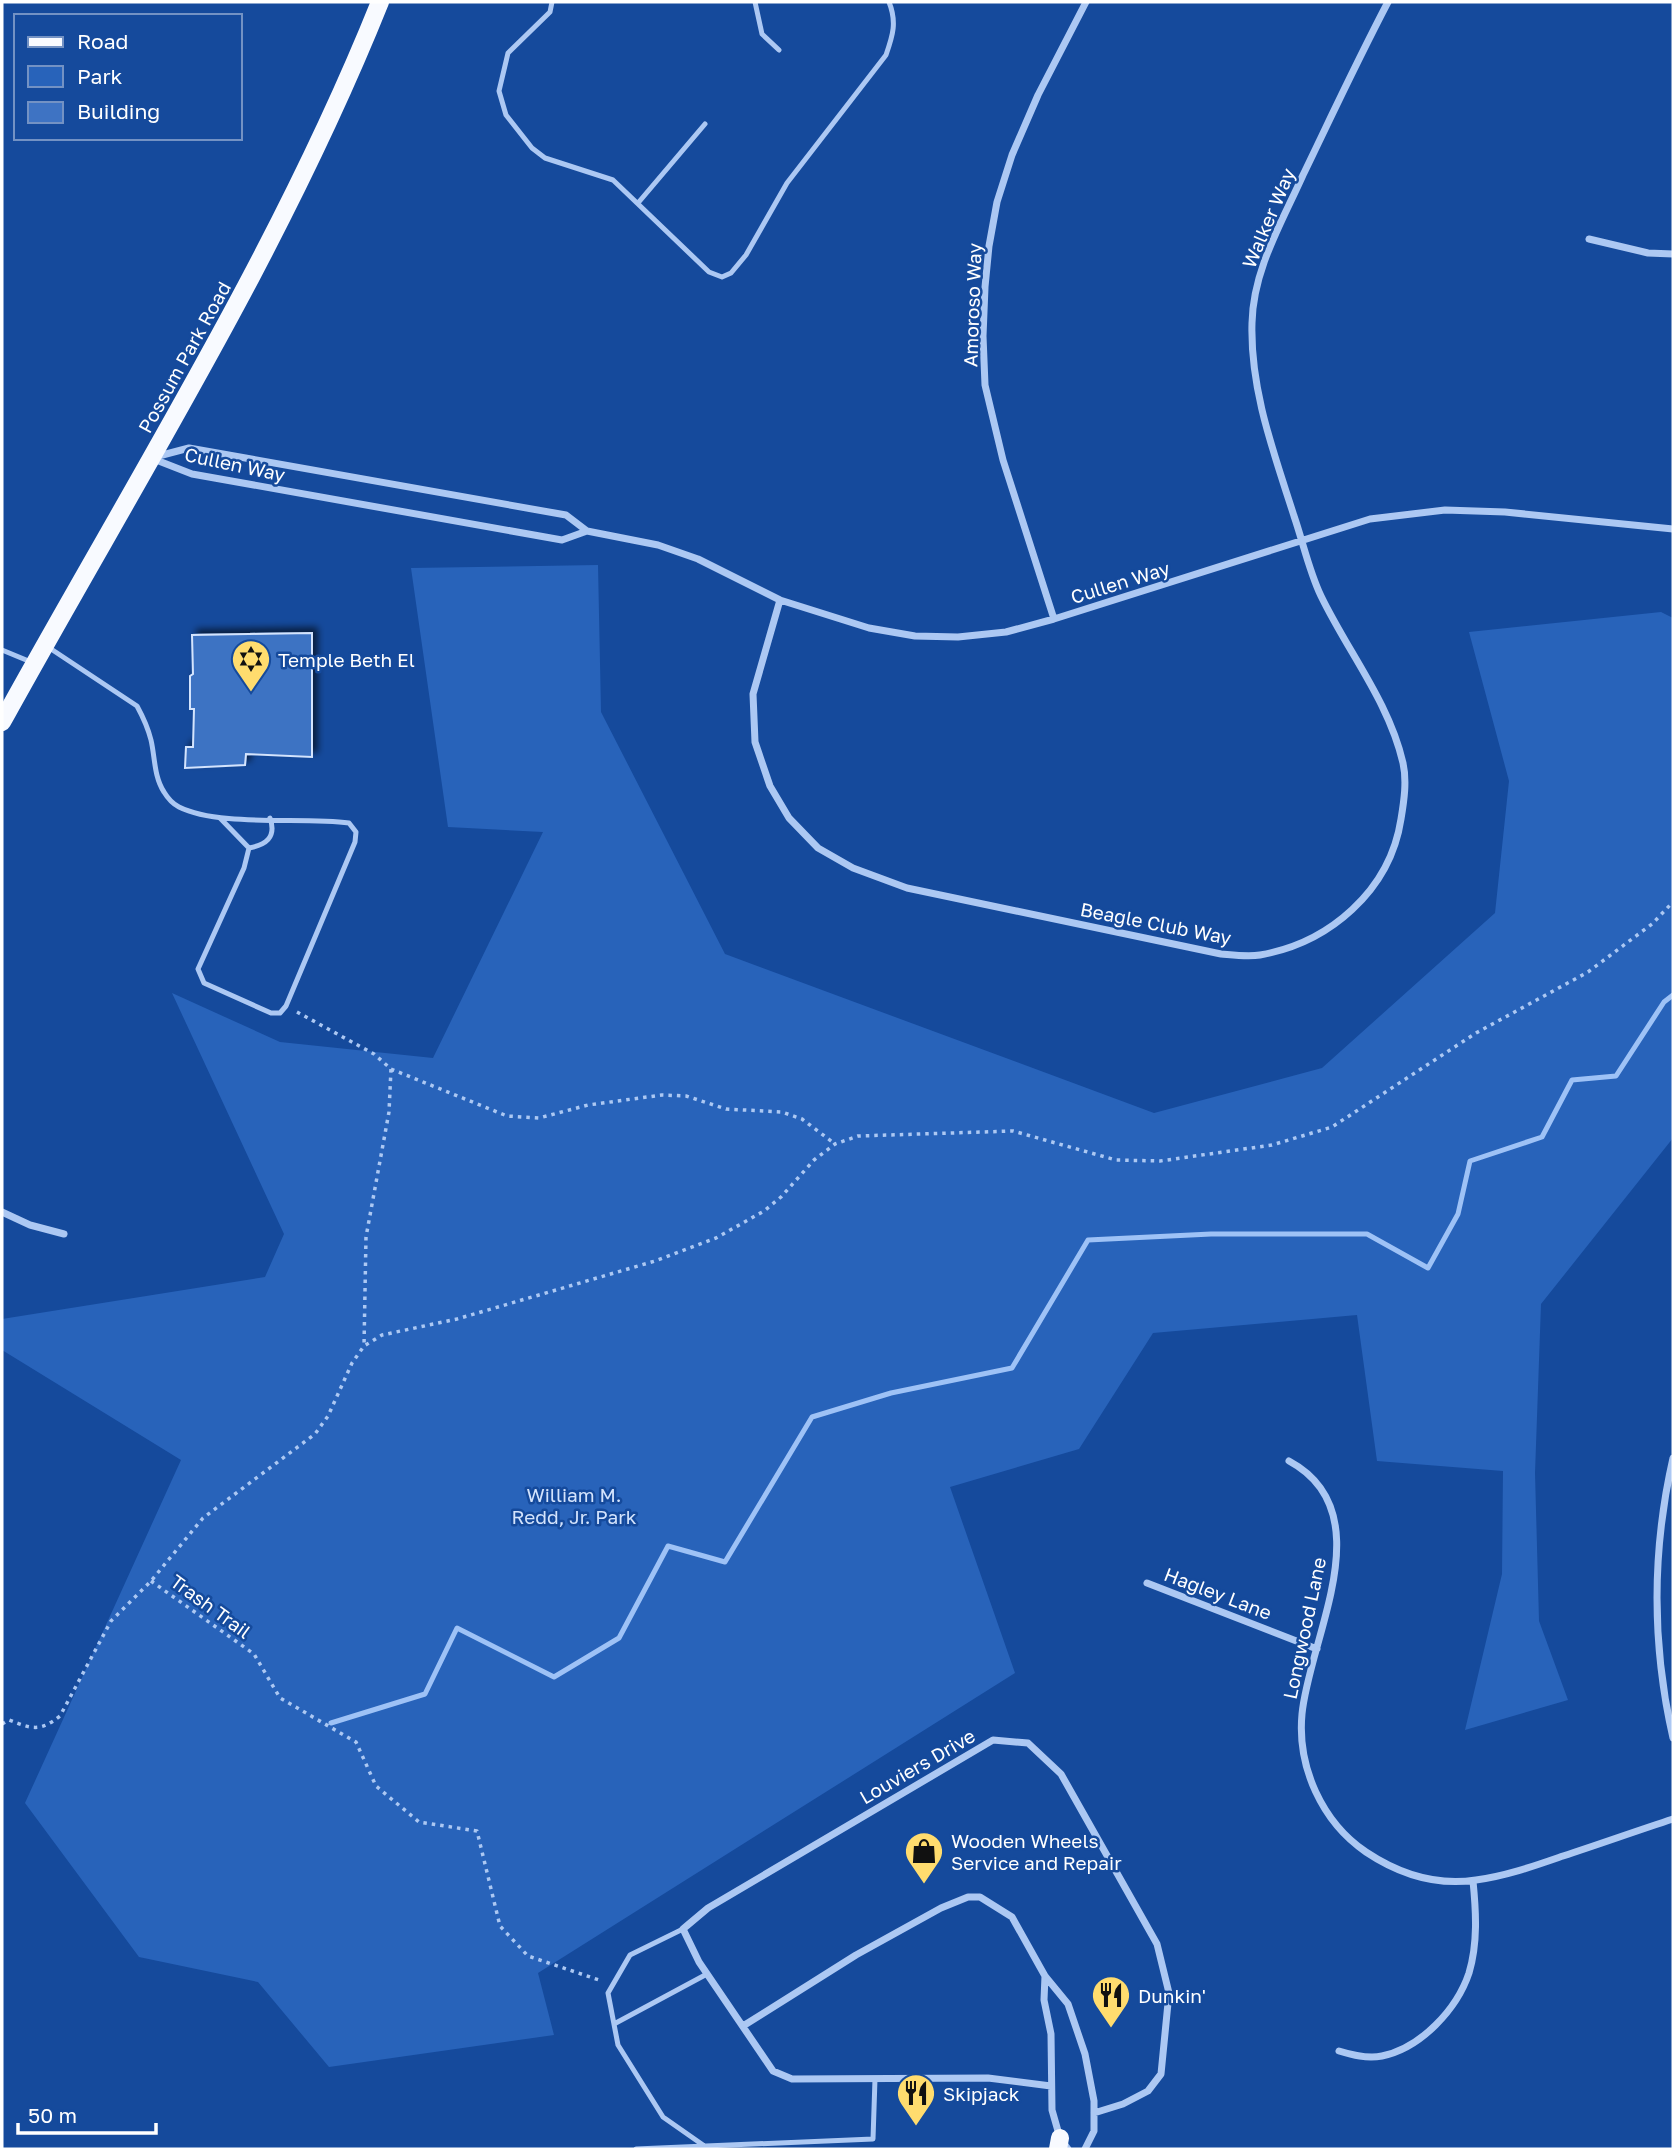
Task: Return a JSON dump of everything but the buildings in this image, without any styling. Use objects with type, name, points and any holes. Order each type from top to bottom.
[{"type":"main road","name":"Possum Park Road","points":[[2,722],[242,297],[356,61],[380,2]]},
{"type":"street","name":"Amoroso Way","points":[[1054,619],[1003,460],[985,385],[985,287],[997,202],[1012,155],[1038,95],[1086,2]]},
{"type":"street","name":"Walker Way","points":[[1303,541],[1266,430],[1253,371],[1252,322],[1258,281],[1270,246],[1348,79],[1388,2]]},
{"type":"street","points":[[1589,239],[1648,253],[1673,254]]},
{"type":"street","name":"Cullen Way","points":[[151,458],[190,448],[566,515],[587,531],[658,545],[698,559],[780,600],[869,628],[915,636],[958,637],[1006,632],[1370,519],[1445,510],[1506,512],[1673,529]]},
{"type":"street","name":"Cullen Way","points":[[151,458],[192,474],[562,540],[587,531]]},
{"type":"street","name":"Beagle Club Way","points":[[780,600],[753,694],[755,742],[770,786],[789,818],[818,848],[853,868],[907,888],[1220,954],[1258,956],[1296,946],[1329,928],[1360,905],[1381,876],[1398,841],[1405,798],[1404,766],[1390,720],[1320,595],[1303,541]]},
{"type":"street","points":[[2,1212],[30,1225],[64,1234]]},
{"type":"street","points":[[1673,1458],[1661,1526],[1657,1612],[1663,1689],[1673,1738]]},
{"type":"street","name":"Longwood Lane","points":[[1289,1461],[1312,1476],[1320,1486],[1335,1524],[1335,1572],[1306,1690],[1301,1734],[1309,1776],[1318,1797],[1344,1835],[1360,1848],[1398,1870],[1419,1878],[1473,1881],[1516,1872],[1673,1819]]},
{"type":"street","name":"Hagley Lane","points":[[1147,1583],[1317,1649]]},
{"type":"street","name":"Louviers Drive","points":[[683,1929],[708,1908],[993,1740],[1028,1743],[1061,1774],[1157,1944],[1170,1993],[1161,2074],[1148,2091],[1123,2104],[1094,2113]]},
{"type":"street","points":[[1339,2051],[1367,2057],[1389,2054],[1415,2041],[1449,2011],[1462,1991],[1475,1944],[1473,1881]]},
{"type":"street","points":[[743,2026],[856,1955],[941,1908],[968,1896],[980,1897],[1012,1917],[1045,1976],[1068,2004],[1085,2054],[1094,2101],[1094,2131],[1084,2149]]},
{"type":"street","points":[[683,1929],[699,1962],[774,2071],[792,2080],[988,2078],[1051,2086]]},
{"type":"street","points":[[1045,1976],[1044,2000],[1051,2035],[1052,2110],[1062,2145]]},
{"type":"lane","points":[[552,2],[550,12],[508,53],[499,91],[506,116],[532,148],[545,158],[614,180],[709,272],[722,277],[731,273],[746,255],[787,183],[886,55],[894,31],[894,15],[889,2]]},
{"type":"lane","points":[[755,2],[762,34],[779,50]]},
{"type":"lane","points":[[638,203],[705,124]]},
{"type":"lane","points":[[45,645],[136,706],[145,720],[151,739],[158,782],[169,799],[179,807],[220,818],[321,819],[349,822],[356,832],[355,842],[286,1006],[280,1013],[271,1013],[204,983],[198,969],[244,868],[248,848]]},
{"type":"lane","points":[[2,650],[34,663]]},
{"type":"lane","points":[[220,818],[248,848]]},
{"type":"lane","points":[[248,848],[264,845],[271,837],[273,826],[270,818]]},
{"type":"lane","points":[[683,1929],[630,1955],[608,1993],[618,2045],[663,2117],[704,2145]]},
{"type":"lane","points":[[614,2024],[707,1974]]},
{"type":"lane","points":[[636,2149],[873,2139],[875,2079]]},
{"type":"path","points":[[2,1724],[9,1720],[30,1728],[46,1727],[60,1716],[111,1621],[151,1581],[202,1518],[315,1434],[328,1416],[352,1363],[364,1346],[382,1335],[457,1319],[655,1261],[716,1238],[773,1204],[814,1160],[835,1144],[858,1136],[1013,1131],[1116,1160],[1160,1161],[1272,1145],[1332,1127],[1476,1033],[1588,972],[1652,924],[1673,902]]},
{"type":"path","points":[[286,1006],[374,1054],[391,1069],[507,1116],[539,1118],[588,1105],[662,1095],[686,1096],[726,1109],[782,1112],[802,1119],[835,1144]]},
{"type":"path","points":[[364,1346],[366,1237],[389,1112],[391,1069]]},
{"type":"path","name":"Trash Trail","points":[[151,1581],[254,1654],[280,1698],[356,1742],[376,1786],[419,1822],[477,1832],[500,1926],[528,1956],[603,1982]]},
{"type":"green space","name":"William M. Redd, Jr. Park","points":[[598,565],[601,712],[725,954],[1154,1113],[1322,1068],[1495,913],[1509,781],[1469,632],[1661,612],[1673,618],[1673,1138],[1541,1304],[1535,1473],[1539,1621],[1568,1700],[1465,1730],[1502,1574],[1503,1471],[1377,1461],[1357,1315],[1153,1333],[1079,1449],[950,1487],[1015,1673],[538,1973],[554,2035],[329,2067],[258,1982],[139,1957],[25,1803],[181,1460],[2,1350],[2,1319],[265,1277],[284,1234],[172,993],[280,1042],[433,1058],[543,832],[448,827],[411,568]]},
{"type":"waterway","points":[[331,1723],[425,1694],[457,1628],[554,1677],[619,1638],[668,1546],[725,1562],[812,1417],[891,1393],[1012,1368],[1088,1240],[1211,1234],[1367,1234],[1428,1268],[1458,1214],[1470,1161],[1542,1137],[1572,1080],[1616,1076],[1664,1002],[1673,995]]},
{"type":"place","name":"Temple Beth El","points":[[251,693]]},
{"type":"place","name":"Wooden Wheels Service and Repair","points":[[924,1885]]},
{"type":"place","name":"Dunkin'","points":[[1111,2029]]},
{"type":"place","name":"Skipjack","points":[[916,2127]]}]
